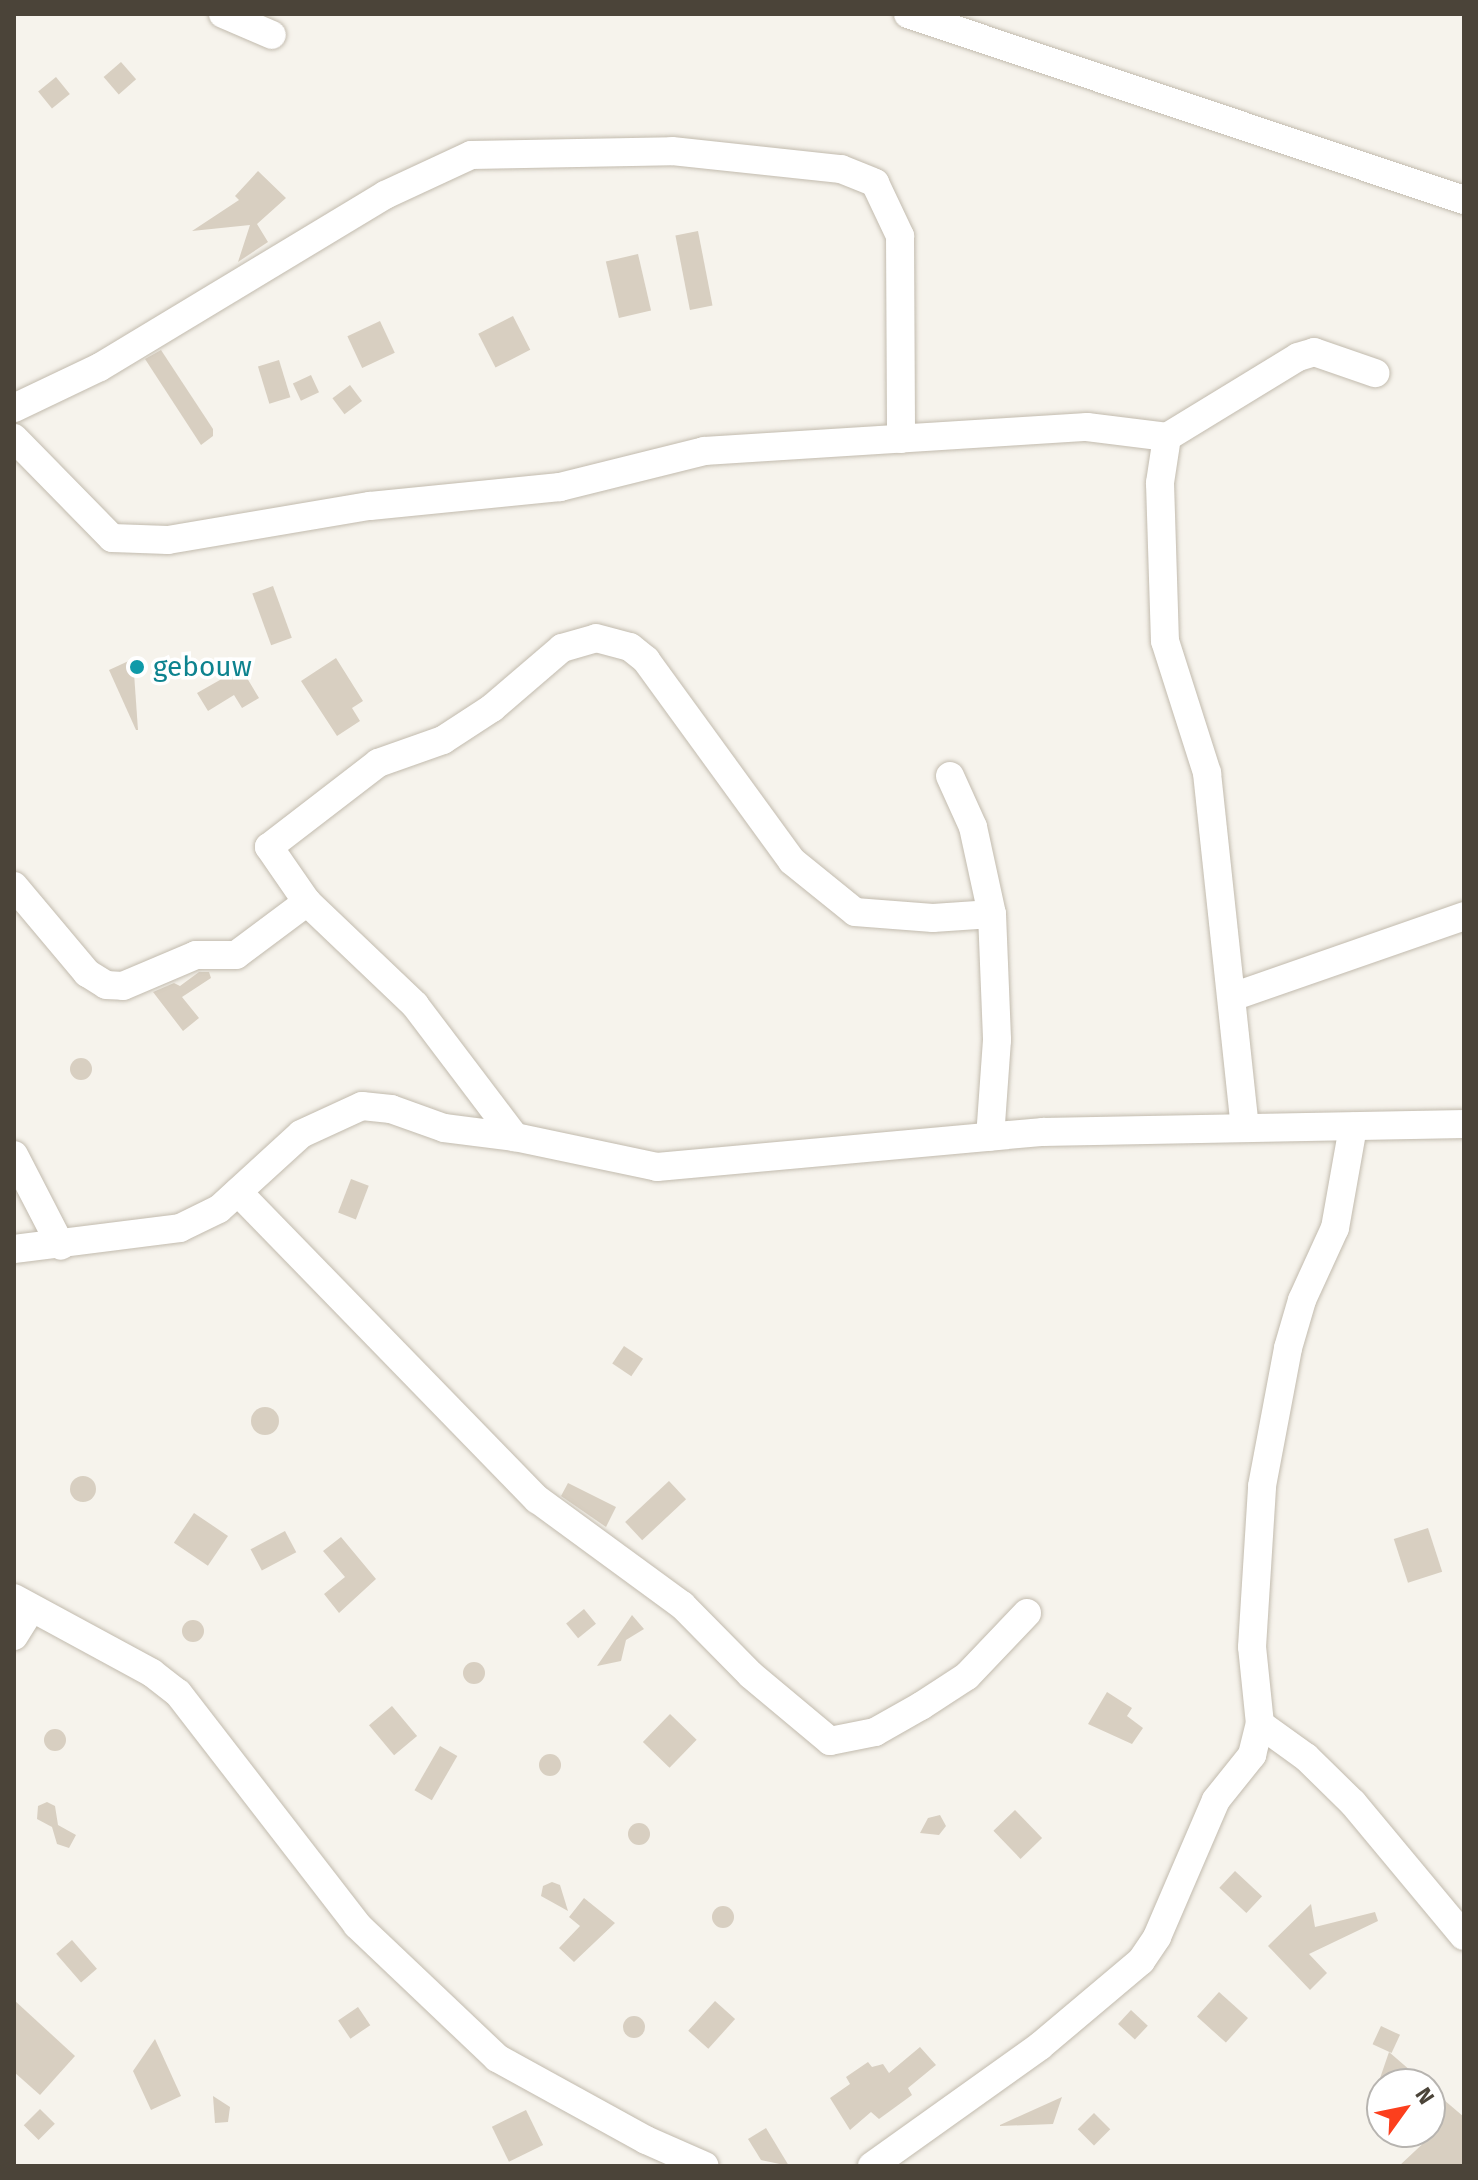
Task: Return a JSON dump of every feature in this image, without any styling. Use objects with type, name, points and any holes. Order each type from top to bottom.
[{"type":"street","points":[[223,14],[272,35]]},
{"type":"street","points":[[908,14],[1464,200]]},
{"type":"street","points":[[14,408],[100,367],[385,195],[471,155],[672,151],[841,169],[875,183],[900,236],[901,439]]},
{"type":"street","points":[[14,438],[112,538],[168,540],[370,506],[560,487],[704,451],[1087,427],[1167,437],[1298,357],[1314,352],[1375,373]]},
{"type":"street","points":[[1167,437],[1159,526],[1165,641],[1207,773],[1245,1126]]},
{"type":"street","points":[[515,1137],[415,1005],[307,902],[269,847],[378,763],[443,740],[492,708],[562,648],[596,638],[630,647],[646,660],[792,861],[855,912],[933,918],[992,914]]},
{"type":"street","points":[[950,776],[973,827],[992,914],[997,1040],[990,1137]]},
{"type":"street","points":[[14,886],[87,973],[106,985],[123,986],[196,955],[236,955],[307,902]]},
{"type":"street","points":[[1232,997],[1464,916]]},
{"type":"street","points":[[14,1249],[61,1246],[180,1228],[219,1209],[301,1134],[362,1106],[391,1109],[444,1128],[515,1137],[657,1167],[990,1137],[1245,1126],[1464,1124]]},
{"type":"street","points":[[872,2166],[1040,2046],[1141,1961],[1157,1937],[1216,1800],[1252,1755],[1260,1724],[1252,1647],[1262,1486],[1288,1348],[1302,1300],[1335,1228],[1353,1127]]},
{"type":"street","points":[[14,1155],[61,1246]]},
{"type":"street","points":[[238,1192],[537,1499],[682,1605],[751,1675],[830,1741],[875,1732],[956,1683],[1027,1613]]},
{"type":"street","points":[[14,1636],[23,1604],[152,1673],[178,1693],[357,1925],[497,2058],[674,2160],[705,2166]]},
{"type":"street","points":[[1260,1724],[1306,1757],[1353,1803],[1464,1936]]},
{"type":"building","points":[[121,62],[136,79],[119,94],[104,77]]},
{"type":"building","points":[[56,77],[70,94],[52,109],[38,91]]},
{"type":"building","points":[[258,171],[286,198],[257,224],[268,242],[238,262],[250,225],[192,231],[239,200],[235,196]]},
{"type":"building","points":[[698,231],[713,306],[690,310],[675,235]]},
{"type":"building","points":[[638,254],[651,311],[619,318],[606,261]]},
{"type":"building","points":[[513,316],[530,350],[496,368],[478,334]]},
{"type":"building","points":[[380,321],[395,353],[362,368],[347,336]]},
{"type":"building","points":[[161,350],[213,429],[213,436],[201,445],[145,359]]},
{"type":"building","points":[[279,360],[290,397],[269,404],[258,366]]},
{"type":"building","points":[[311,375],[319,392],[301,401],[293,383]]},
{"type":"building","points":[[350,385],[362,401],[344,414],[332,398]]},
{"type":"building","points":[[273,586],[292,638],[271,645],[252,594]]},
{"type":"building","points":[[336,658],[363,701],[352,708],[360,721],[337,736],[301,681]]},
{"type":"building","points":[[133,659],[138,730],[109,670]]},
{"type":"building","points":[[241,668],[259,698],[242,708],[234,695],[208,711],[197,693]]},
{"type":"building","points":[[199,972],[209,972],[211,978],[182,997],[199,1018],[183,1031],[153,992],[174,983],[180,986]]},
{"type":"building","points":[[81,1058],[89,1061],[92,1069],[89,1077],[81,1080],[73,1077],[70,1069],[73,1061]]},
{"type":"building","points":[[351,1179],[369,1186],[356,1219],[338,1213]]},
{"type":"building","points":[[624,1346],[643,1359],[631,1376],[612,1363]]},
{"type":"building","points":[[265,1407],[275,1411],[279,1421],[275,1431],[265,1435],[255,1431],[251,1421],[255,1411]]},
{"type":"building","points":[[83,1476],[92,1480],[96,1489],[92,1498],[83,1502],[74,1498],[70,1489],[74,1480]]},
{"type":"building","points":[[669,1481],[686,1499],[642,1540],[625,1522]]},
{"type":"building","points":[[568,1483],[616,1507],[606,1527],[561,1496]]},
{"type":"building","points":[[194,1513],[228,1536],[208,1566],[174,1543]]},
{"type":"building","points":[[1428,1528],[1442,1572],[1408,1583],[1394,1539]]},
{"type":"building","points":[[285,1531],[296,1552],[262,1571],[251,1549]]},
{"type":"building","points":[[341,1537],[376,1579],[339,1613],[324,1594],[345,1577],[323,1551]]},
{"type":"building","points":[[584,1609],[596,1624],[578,1638],[566,1623]]},
{"type":"building","points":[[632,1615],[644,1629],[626,1640],[621,1661],[597,1666]]},
{"type":"building","points":[[193,1620],[201,1623],[204,1631],[201,1639],[193,1642],[185,1639],[182,1631],[185,1623]]},
{"type":"building","points":[[474,1662],[482,1665],[485,1673],[482,1681],[474,1684],[466,1681],[463,1673],[466,1665]]},
{"type":"building","points":[[1107,1692],[1132,1708],[1127,1716],[1143,1728],[1132,1744],[1088,1724]]},
{"type":"building","points":[[392,1706],[417,1736],[394,1755],[369,1725]]},
{"type":"building","points":[[670,1714],[697,1740],[670,1768],[643,1742]]},
{"type":"building","points":[[55,1729],[63,1732],[66,1740],[63,1748],[55,1751],[47,1748],[44,1740],[47,1732]]},
{"type":"building","points":[[440,1746],[457,1756],[432,1800],[414,1790]]},
{"type":"building","points":[[550,1754],[558,1757],[561,1765],[558,1773],[550,1776],[542,1773],[539,1765],[542,1757]]},
{"type":"building","points":[[47,1802],[55,1806],[58,1825],[76,1835],[69,1848],[57,1844],[52,1827],[37,1819],[38,1806]]},
{"type":"building","points":[[1015,1810],[1042,1838],[1021,1859],[993,1831]]},
{"type":"building","points":[[940,1815],[946,1826],[939,1835],[920,1833],[928,1818]]},
{"type":"building","points":[[639,1823],[647,1826],[650,1834],[647,1842],[639,1845],[631,1842],[628,1834],[631,1826]]},
{"type":"building","points":[[1235,1871],[1262,1896],[1246,1913],[1219,1888]]},
{"type":"building","points":[[552,1882],[560,1885],[568,1911],[541,1896],[543,1886]]},
{"type":"building","points":[[584,1898],[615,1923],[574,1962],[559,1948],[580,1926],[569,1917]]},
{"type":"building","points":[[1311,1904],[1315,1927],[1375,1912],[1378,1921],[1309,1954],[1327,1973],[1310,1990],[1268,1946]]},
{"type":"building","points":[[723,1906],[731,1909],[734,1917],[731,1925],[723,1928],[715,1925],[712,1917],[715,1909]]},
{"type":"building","points":[[72,1940],[97,1969],[81,1982],[56,1954]]},
{"type":"building","points":[[1219,1992],[1248,2018],[1226,2043],[1197,2017]]},
{"type":"building","points":[[14,2000],[75,2056],[40,2095],[14,2072]]},
{"type":"building","points":[[715,2001],[735,2019],[708,2049],[688,2031]]},
{"type":"building","points":[[358,2007],[370,2025],[350,2039],[338,2020]]},
{"type":"building","points":[[1131,2010],[1148,2026],[1135,2040],[1118,2024]]},
{"type":"building","points":[[634,2016],[642,2019],[645,2027],[642,2035],[634,2038],[626,2035],[623,2027],[626,2019]]},
{"type":"building","points":[[1381,2026],[1400,2035],[1392,2053],[1373,2044]]},
{"type":"building","points":[[155,2039],[181,2096],[151,2110],[133,2071]]},
{"type":"building","points":[[920,2047],[936,2065],[908,2088],[912,2095],[879,2119],[871,2112],[850,2130],[830,2098],[850,2084],[846,2077],[868,2062],[872,2067],[883,2064],[889,2073]]},
{"type":"building","points":[[1389,2052],[1408,2068],[1384,2068]]},
{"type":"building","points":[[213,2096],[230,2107],[228,2122],[215,2123]]},
{"type":"building","points":[[1062,2097],[1053,2124],[1000,2126],[1000,2125]]},
{"type":"building","points":[[1446,2102],[1464,2117],[1464,2166],[1399,2166],[1418,2148],[1446,2148]]},
{"type":"building","points":[[40,2109],[55,2124],[39,2140],[24,2125]]},
{"type":"building","points":[[526,2110],[543,2145],[509,2162],[492,2127]]},
{"type":"building","points":[[1094,2113],[1110,2129],[1094,2146],[1078,2129]]},
{"type":"building","points":[[766,2128],[789,2166],[761,2160],[748,2139]]},
{"type":"place","name":"gebouw","points":[[137,667]]}]
